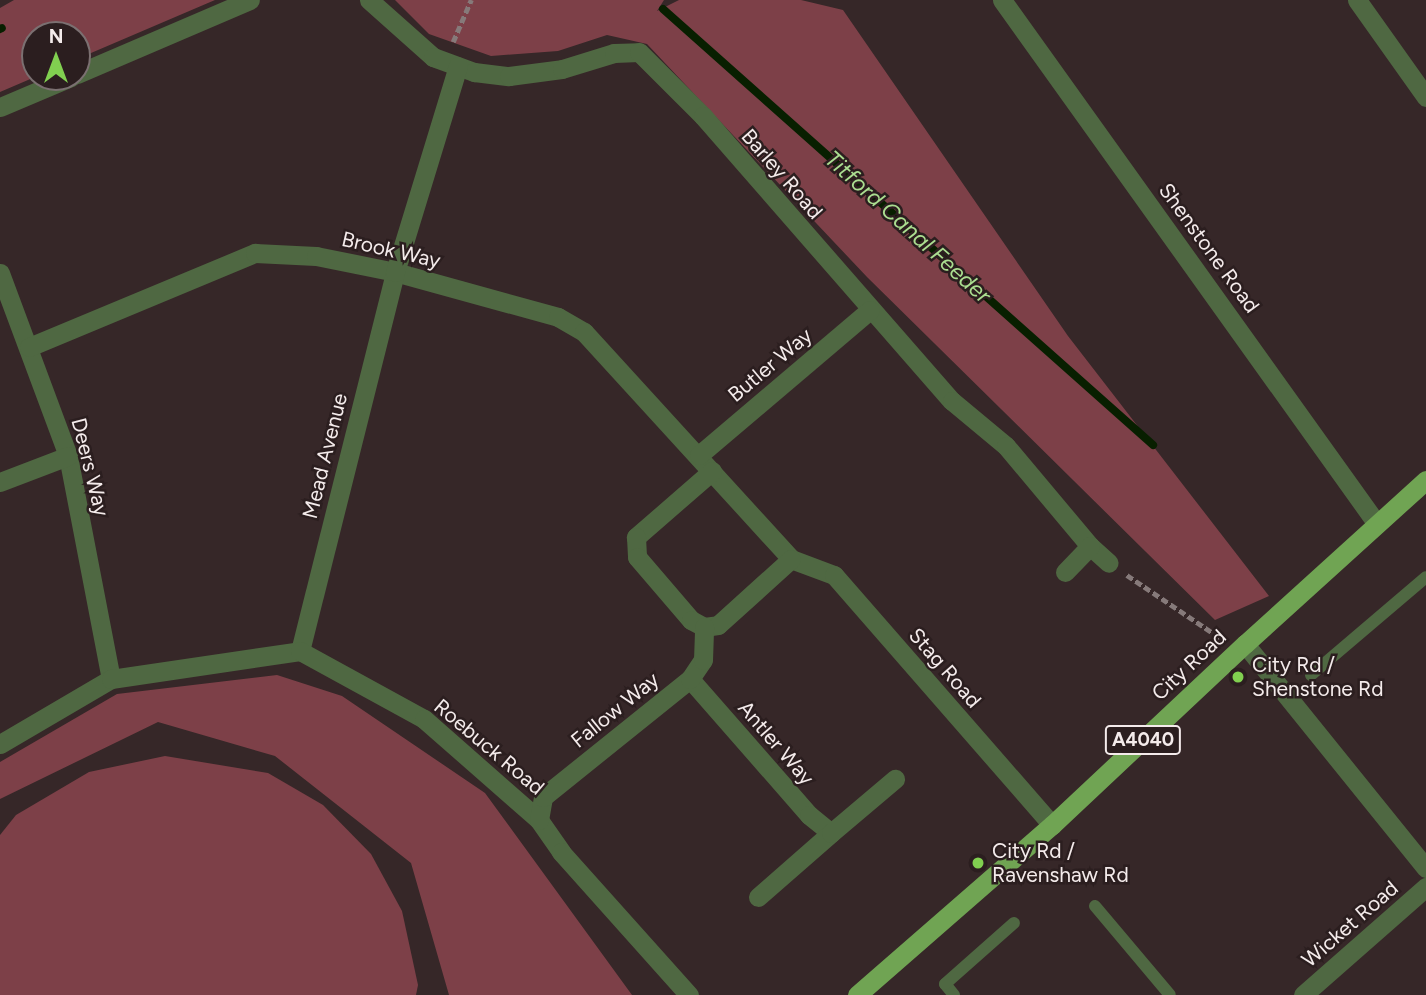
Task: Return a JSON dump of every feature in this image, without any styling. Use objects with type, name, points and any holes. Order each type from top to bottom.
[{"type":"main road","name":"City Road","points":[[857,995],[1052,825],[1426,480]]},
{"type":"street","points":[[91,68],[250,0]]},
{"type":"street","name":"Barley Road","points":[[369,0],[433,57],[474,72],[509,76],[562,69],[614,53],[639,52],[703,116],[952,401],[1006,446],[1090,546],[1109,563]]},
{"type":"street","name":"Shenstone Road","points":[[1002,0],[1377,524]]},
{"type":"street","points":[[1357,0],[1426,97]]},
{"type":"street","name":"Mead Avenue","points":[[300,651],[395,272],[458,66]]},
{"type":"street","points":[[0,107],[38,91]]},
{"type":"street","name":"Brook Way","points":[[29,346],[255,253],[316,256],[395,272],[558,317],[584,332],[791,559]]},
{"type":"street","name":"Deers Way","points":[[0,273],[68,456],[111,679]]},
{"type":"street","name":"Butler Way","points":[[699,455],[870,310]]},
{"type":"street","points":[[0,482],[68,456]]},
{"type":"street","points":[[712,471],[636,537],[637,557],[691,620],[704,627],[718,625],[791,559]]},
{"type":"street","points":[[1065,572],[1090,546]]},
{"type":"street","name":"Stag Road","points":[[791,559],[834,575],[1052,825]]},
{"type":"street","name":"Fallow Way","points":[[539,820],[543,797],[691,679],[703,660],[704,627]]},
{"type":"street","points":[[1242,647],[1426,868]]},
{"type":"street","points":[[0,744],[111,679],[300,651]]},
{"type":"street","name":"Roebuck Road","points":[[300,651],[424,719],[539,820],[561,852],[689,995]]},
{"type":"street","name":"Antler Way","points":[[691,679],[809,815],[831,833]]},
{"type":"street","points":[[758,897],[895,779]]},
{"type":"street","name":"Wicket Road","points":[[1303,995],[1426,887]]},
{"type":"lane","points":[[1311,675],[1426,577]]},
{"type":"lane","points":[[1095,906],[1170,995]]},
{"type":"lane","points":[[954,995],[945,984],[1014,923]]},
{"type":"path","points":[[458,66],[458,50],[450,46],[471,0]]},
{"type":"path","points":[[1109,563],[1242,647]]},
{"type":"shaded area","points":[[14,0],[215,0],[91,53],[91,21],[21,21],[21,83],[0,92],[0,8]]},
{"type":"shaded area","points":[[395,0],[664,0],[657,11],[679,0],[801,0],[843,10],[1068,336],[1269,596],[1215,620],[867,277],[647,44],[607,35],[558,51],[491,56],[429,34]]},
{"type":"shaded area","points":[[277,675],[342,696],[485,793],[632,995],[449,995],[411,863],[275,756],[158,722],[0,799],[0,762],[117,694]]},
{"type":"shaded area","points":[[165,756],[268,773],[323,805],[371,854],[402,911],[418,985],[416,995],[0,995],[0,835],[16,815],[89,772]]},
{"type":"waterway","name":"Titford Canal Feeder","points":[[663,9],[1153,445]]},
{"type":"place","name":"City Rd / Shenstone Rd","points":[[1238,677]]},
{"type":"place","name":"City Rd / Ravenshaw Rd","points":[[978,863]]}]
